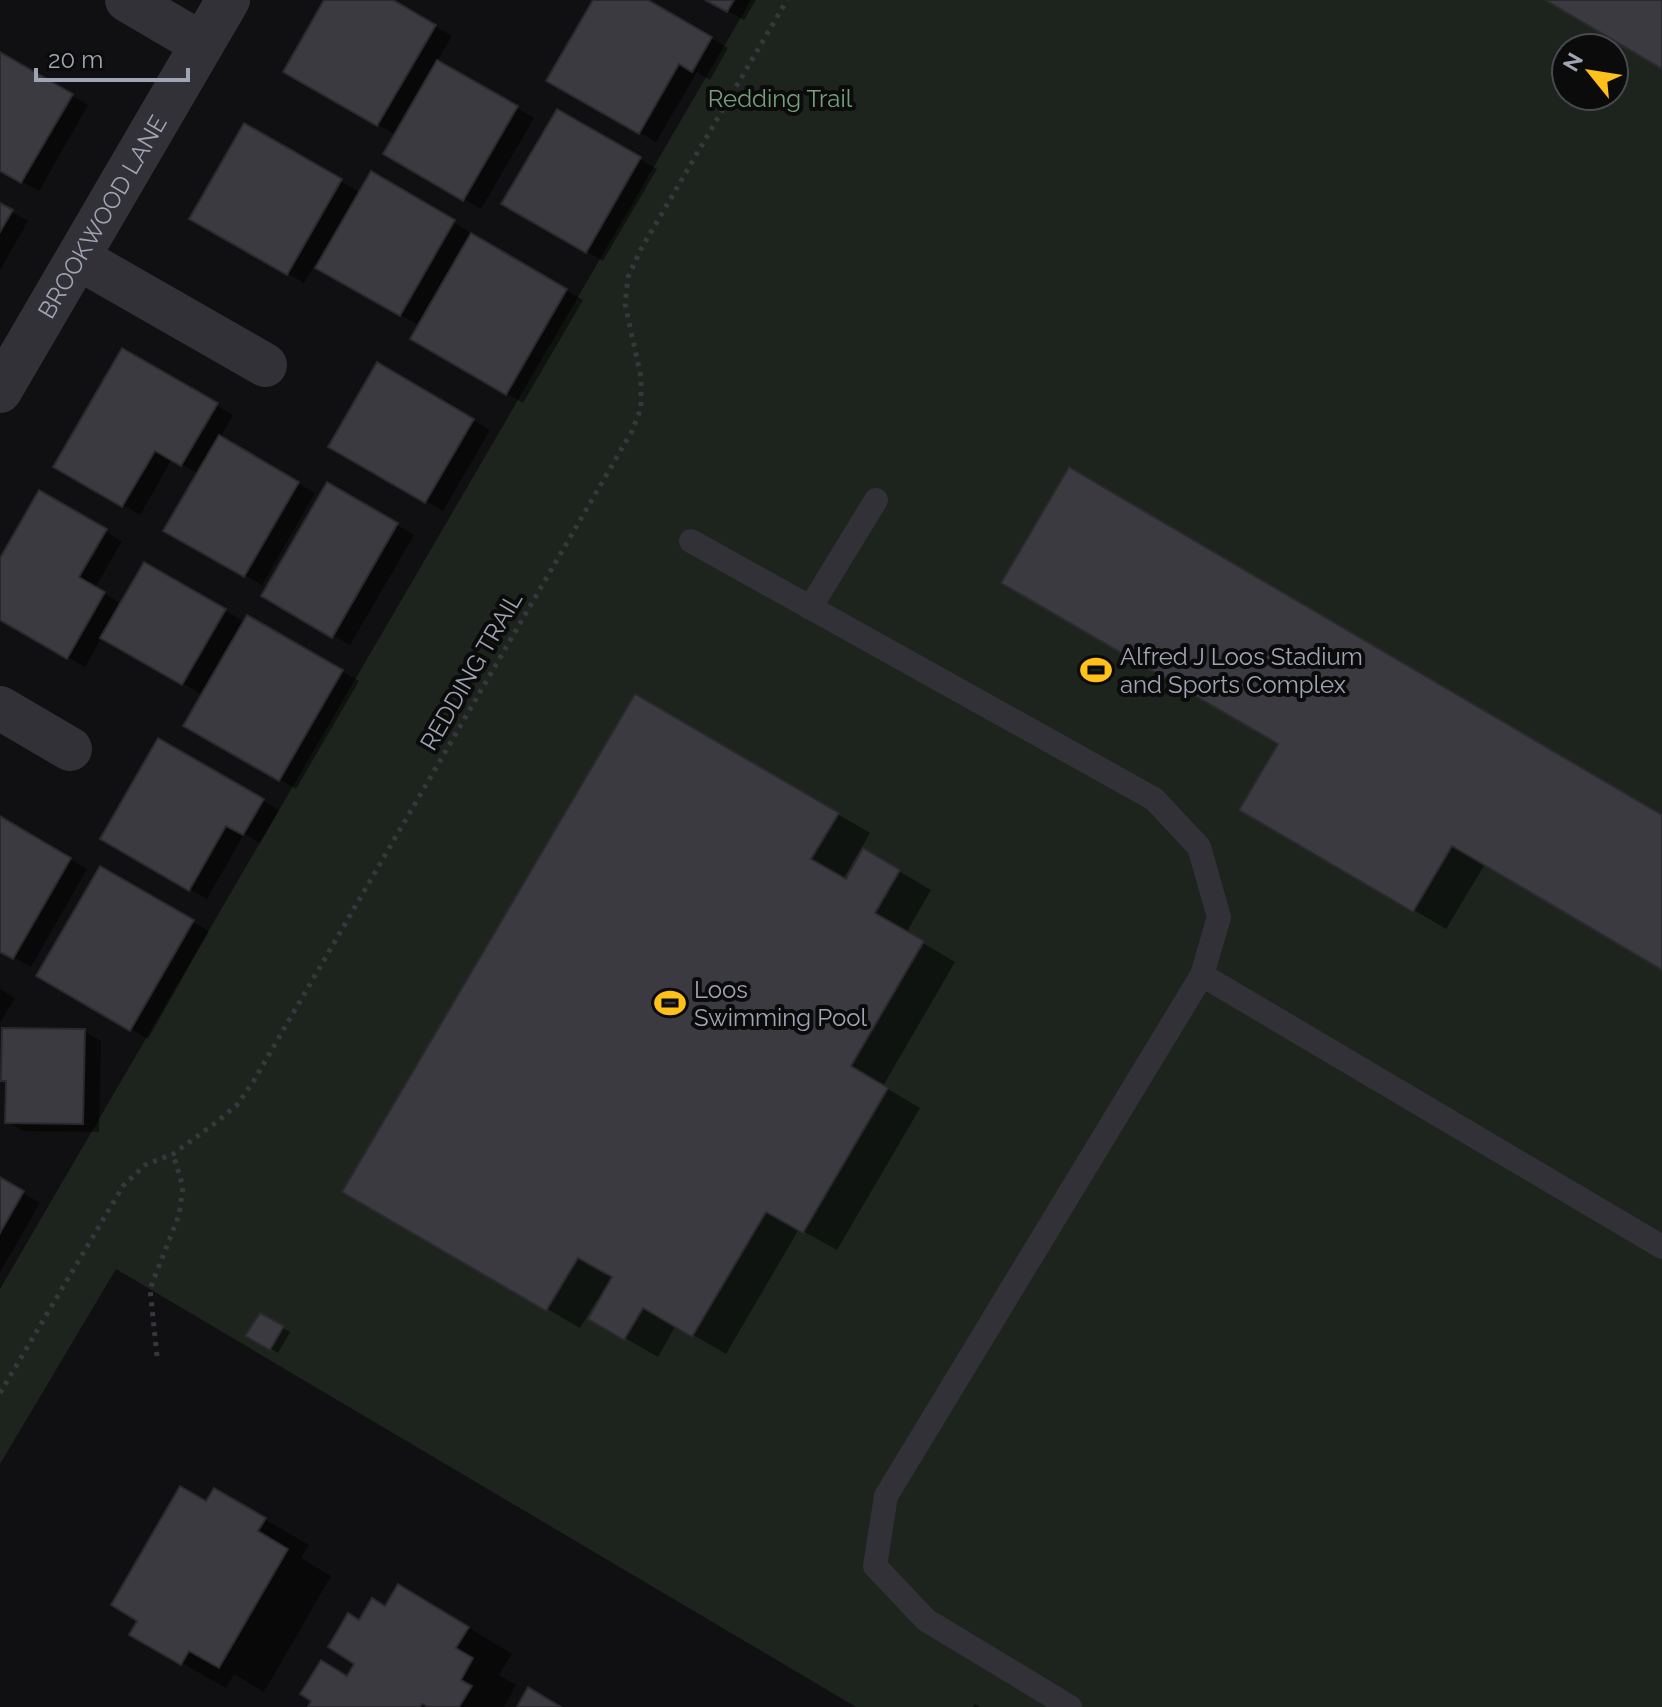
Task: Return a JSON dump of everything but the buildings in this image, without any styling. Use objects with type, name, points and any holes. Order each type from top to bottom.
[{"type":"street","points":[[127,0],[202,44]]},
{"type":"street","name":"BROOKWOOD LANE","points":[[0,391],[228,0]]},
{"type":"street","points":[[78,258],[265,365]]},
{"type":"street","points":[[0,708],[70,749]]},
{"type":"lane","points":[[810,608],[876,500]]},
{"type":"lane","points":[[691,541],[1154,799],[1199,847],[1219,917],[1202,975],[886,1496],[875,1566],[926,1620],[1060,1704]]},
{"type":"lane","points":[[1202,975],[1662,1247]]},
{"type":"path","name":"REDDING TRAIL","points":[[0,1393],[123,1186],[145,1165],[173,1154],[237,1105],[253,1082],[632,431],[641,408],[641,377],[625,304],[628,277],[641,249],[787,0]]},
{"type":"path","points":[[157,1356],[150,1289],[179,1215],[183,1187],[173,1154]]},
{"type":"green space","name":"Alfred J Loos Stadium and Sports Complex","points":[[751,0],[1662,0],[1662,1707],[980,1707],[975,1704],[973,1707],[856,1707],[116,1269],[0,1464],[0,1289]]},
{"type":"place","name":"Alfred J Loos Stadium and Sports Complex","points":[[1096,670]]},
{"type":"place","name":"Loos Swimming Pool","points":[[670,1003]]},
{"type":"park label","name":"Redding Trail","points":[[780,98]]}]
